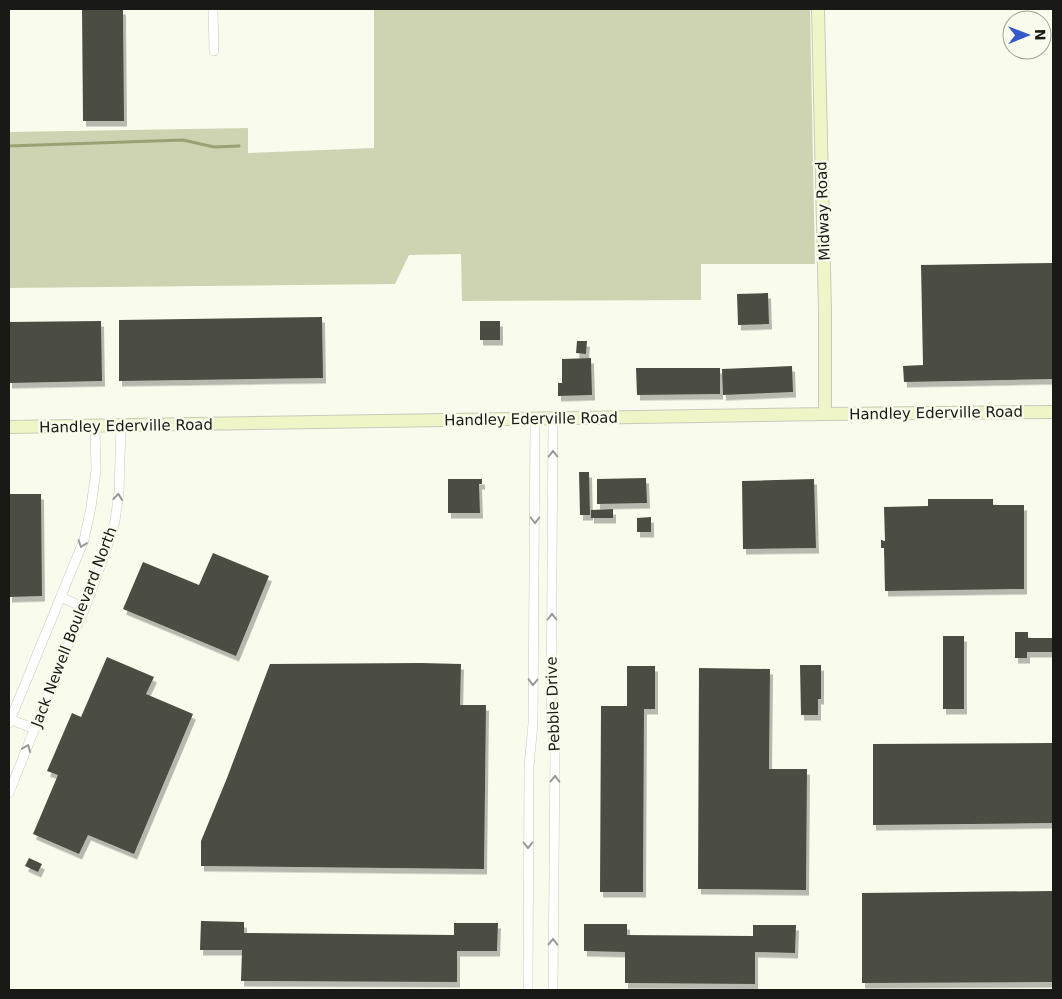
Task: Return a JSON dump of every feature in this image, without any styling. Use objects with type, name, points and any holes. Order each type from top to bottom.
[{"type":"main road","name":"Midway Road","points":[[818,9],[825,311],[825,414]]},
{"type":"main road","name":"Handley Ederville Road","points":[[9,428],[553,418],[1053,412]]},
{"type":"street","points":[[213,9],[214,51]]},
{"type":"street","name":"Pebble Drive","points":[[553,418],[551,722],[555,751],[553,990]]},
{"type":"street","name":"Pebble Drive","points":[[528,990],[529,766],[533,724],[535,419]]},
{"type":"street","name":"Jack Newell Boulevard North","points":[[9,720],[84,540],[96,470],[95,426]]},
{"type":"street","name":"Jack Newell Boulevard North","points":[[9,793],[63,657],[85,608],[116,521],[121,426]]},
{"type":"street","points":[[535,488],[553,488]]},
{"type":"street","points":[[534,550],[552,549]]},
{"type":"street","points":[[61,597],[85,608]]},
{"type":"street","points":[[9,720],[35,729]]},
{"type":"green space","points":[[374,9],[810,9],[815,264],[701,264],[701,300],[462,301],[461,254],[409,255],[395,284],[9,288],[9,132],[248,128],[248,153],[374,148]]},
{"type":"building","points":[[82,9],[123,9],[124,121],[83,121]]},
{"type":"building","points":[[1053,263],[1053,379],[904,382],[903,366],[923,365],[921,265]]},
{"type":"building","points":[[768,293],[769,324],[738,325],[737,294]]},
{"type":"building","points":[[322,317],[323,378],[119,381],[119,320]]},
{"type":"building","points":[[101,321],[102,381],[9,383],[9,322]]},
{"type":"building","points":[[480,321],[500,321],[500,340],[480,340]]},
{"type":"building","points":[[577,341],[587,341],[586,354],[576,353]]},
{"type":"building","points":[[591,358],[592,395],[558,396],[558,383],[562,383],[562,359]]},
{"type":"building","points":[[792,366],[793,392],[723,395],[722,369]]},
{"type":"building","points":[[636,368],[720,368],[720,394],[637,395]]},
{"type":"building","points":[[579,472],[589,472],[590,515],[580,515]]},
{"type":"building","points":[[646,478],[647,503],[597,504],[597,479]]},
{"type":"building","points":[[448,479],[482,479],[482,484],[479,484],[480,513],[448,513]]},
{"type":"building","points":[[814,479],[816,548],[743,549],[742,481]]},
{"type":"building","points":[[9,494],[41,494],[42,596],[9,597]]},
{"type":"building","points":[[928,499],[993,499],[993,505],[1024,505],[1024,589],[885,591],[884,548],[881,548],[881,540],[885,541],[884,507],[928,506]]},
{"type":"building","points":[[613,509],[613,518],[591,518],[591,510]]},
{"type":"building","points":[[651,517],[651,532],[637,532],[637,518]]},
{"type":"building","points":[[213,553],[269,576],[236,656],[123,609],[143,562],[199,585]]},
{"type":"building","points":[[1015,632],[1028,632],[1028,638],[1053,638],[1053,652],[1027,652],[1027,658],[1015,658]]},
{"type":"building","points":[[943,636],[964,636],[964,709],[943,709]]},
{"type":"building","points":[[107,657],[154,677],[146,694],[193,714],[134,854],[88,835],[79,854],[33,834],[58,775],[47,771],[72,713],[81,717]]},
{"type":"building","points":[[270,664],[461,664],[460,705],[486,705],[484,869],[201,866],[201,841]]},
{"type":"building","points":[[800,665],[821,665],[821,699],[818,699],[818,715],[801,715]]},
{"type":"building","points":[[627,666],[655,666],[655,709],[644,709],[643,892],[600,892],[601,706],[627,706]]},
{"type":"building","points":[[699,668],[770,669],[769,769],[807,769],[806,890],[698,889]]},
{"type":"building","points":[[1053,743],[1053,823],[873,825],[873,744]]},
{"type":"building","points":[[29,858],[42,864],[38,872],[25,866]]},
{"type":"building","points":[[1053,891],[1053,982],[862,983],[862,893]]},
{"type":"building","points":[[201,921],[244,922],[244,933],[454,935],[454,923],[498,923],[497,951],[457,951],[457,982],[241,981],[242,950],[200,950]]},
{"type":"building","points":[[584,924],[627,924],[627,935],[753,936],[753,925],[796,925],[795,953],[755,952],[755,984],[625,983],[625,952],[584,951]]},
{"type":"waterway","points":[[9,146],[183,140],[214,147],[239,146]]}]
